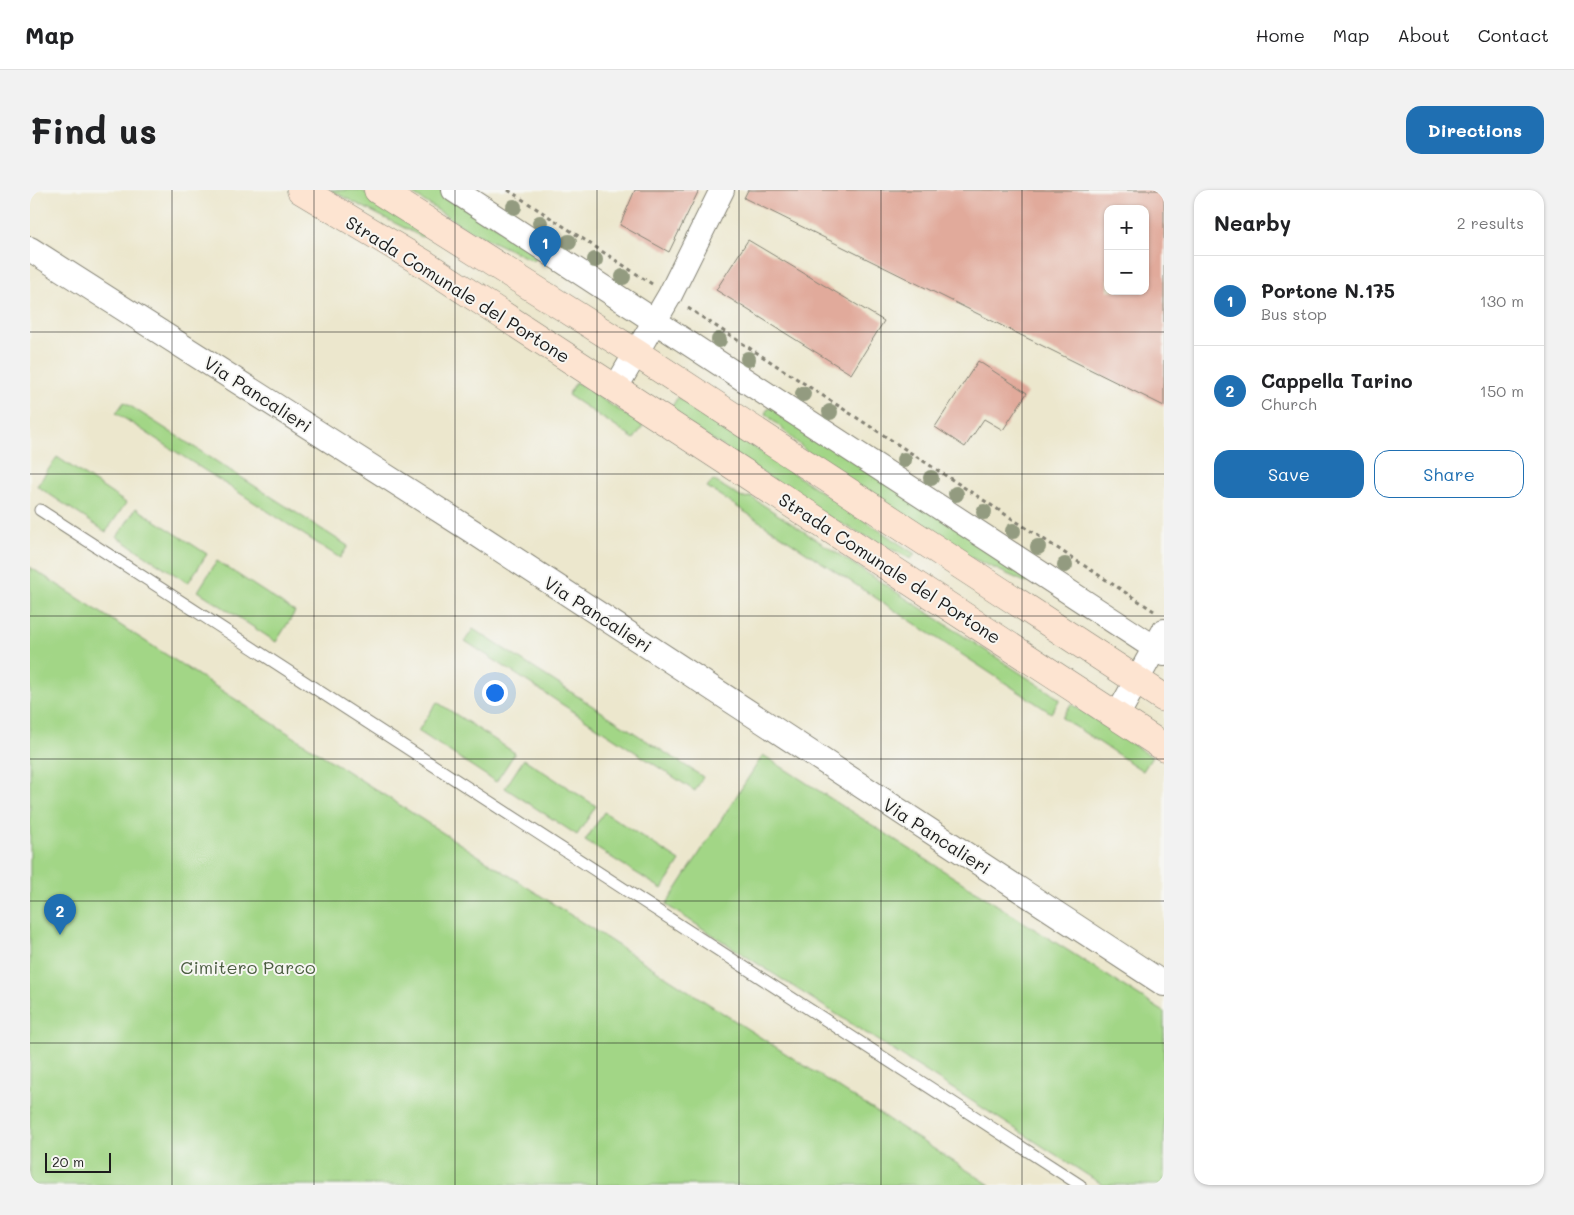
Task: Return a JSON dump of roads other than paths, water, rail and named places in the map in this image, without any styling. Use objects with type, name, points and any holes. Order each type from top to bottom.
[{"type":"street","name":"Strada Comunale del Portone","points":[[301,190],[423,263],[1164,747]]},
{"type":"street","points":[[378,190],[636,353],[1164,698]]},
{"type":"street","points":[[454,190],[655,321],[1160,636],[1117,716]]},
{"type":"street","points":[[615,389],[670,295],[722,190]]},
{"type":"street","name":"Via Pancalieri","points":[[30,249],[466,527],[1164,984]]},
{"type":"lane","points":[[40,510],[1080,1185]]},
{"type":"place","name":"Portone N.175","points":[[545,267]]},
{"type":"place","name":"Cappella Tarino","points":[[60,935]]},
{"type":"park label","name":"Cimitero Parco","points":[[248,967]]}]
